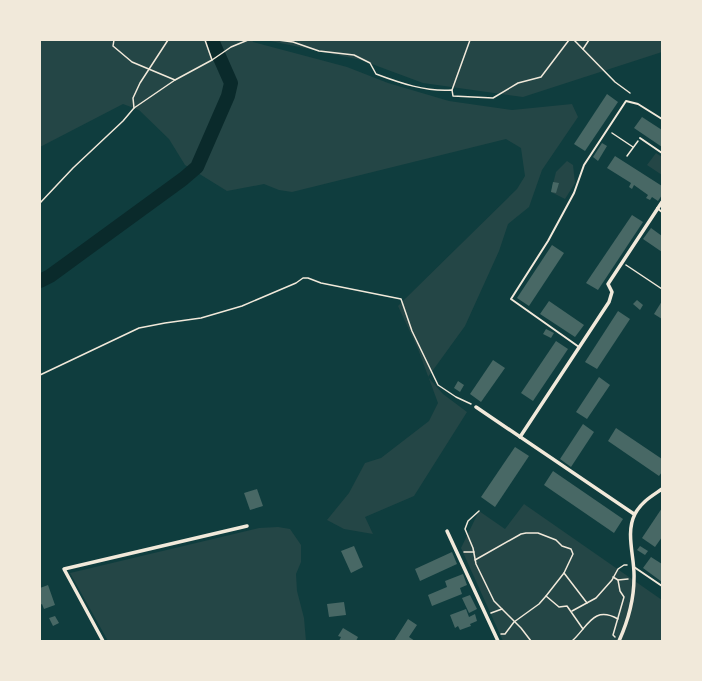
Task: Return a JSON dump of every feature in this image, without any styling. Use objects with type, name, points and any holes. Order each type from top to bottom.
[{"type":"street","points":[[520,437],[609,302],[612,292],[608,284],[662,202]]},
{"type":"street","points":[[476,407],[634,514]]},
{"type":"street","points":[[619,641],[630,613],[634,578],[630,528],[634,514],[641,504],[662,489]]},
{"type":"street","points":[[103,641],[64,569],[247,526]]},
{"type":"street","points":[[447,531],[498,641]]},
{"type":"lane","points":[[579,347],[511,299],[548,241],[574,193],[584,165],[626,101],[638,104],[662,119]]},
{"type":"lane","points":[[640,138],[662,153]]},
{"type":"lane","points":[[657,208],[662,212]]},
{"type":"lane","points":[[633,566],[662,586]]},
{"type":"path","points":[[114,40],[114,46],[132,62],[175,80]]},
{"type":"path","points":[[134,108],[133,98],[148,69],[168,40]]},
{"type":"path","points":[[205,40],[212,60]]},
{"type":"path","points":[[40,203],[134,108],[175,80],[212,60],[231,47],[248,40]]},
{"type":"path","points":[[278,40],[293,42],[319,51],[354,55],[370,63],[376,74],[438,92],[452,90]]},
{"type":"path","points":[[470,40],[452,90],[453,96],[493,98],[518,82],[540,77],[569,40]]},
{"type":"path","points":[[574,40],[615,82],[630,93]]},
{"type":"path","points":[[583,49],[589,40]]},
{"type":"path","points":[[608,130],[633,147]]},
{"type":"path","points":[[627,156],[640,138]]},
{"type":"path","points":[[622,263],[662,289]]},
{"type":"path","points":[[40,375],[139,328],[201,318],[215,314],[242,306],[303,278],[308,278],[321,283],[401,299],[412,331],[438,385],[456,397],[476,407]]},
{"type":"path","points":[[479,511],[468,521],[465,529],[474,552],[475,560],[494,601],[527,634],[531,641]]},
{"type":"path","points":[[475,560],[526,532],[538,533],[556,540],[562,546],[571,549],[573,554],[564,573],[539,604],[514,622],[504,634],[495,634]]},
{"type":"path","points":[[457,551],[467,553],[474,552]]},
{"type":"path","points":[[572,611],[596,598],[618,569],[624,565],[633,566]]},
{"type":"path","points":[[564,573],[588,603]]},
{"type":"path","points":[[613,577],[618,580],[634,578]]},
{"type":"path","points":[[618,580],[620,591],[624,597],[613,635],[619,641]]},
{"type":"path","points":[[546,596],[558,607],[567,606],[572,611],[576,620],[583,629]]},
{"type":"path","points":[[486,615],[502,608]]},
{"type":"path","points":[[572,641],[595,616],[601,614],[618,619]]},
{"type":"shaded area","points":[[40,40],[252,40],[253,42],[347,67],[388,83],[449,101],[512,110],[572,104],[578,117],[542,170],[529,207],[508,224],[499,251],[465,326],[428,377],[418,349],[398,306],[517,189],[525,176],[521,148],[506,139],[292,192],[279,190],[264,184],[227,191],[185,165],[169,139],[139,110],[123,104],[40,147]]},
{"type":"shaded area","points":[[266,40],[662,40],[662,52],[523,97],[423,83],[361,60]]},
{"type":"shaded area","points":[[656,153],[662,157],[662,175],[647,165]]},
{"type":"shaded area","points":[[567,161],[573,165],[575,183],[565,199],[551,192],[556,172]]},
{"type":"shaded area","points":[[429,378],[443,394],[467,412],[414,496],[365,517],[373,534],[344,529],[327,520],[349,493],[365,463],[381,458],[429,421],[438,403]]},
{"type":"shaded area","points":[[524,504],[662,600],[662,641],[503,641],[461,548],[479,511],[505,529]]},
{"type":"shaded area","points":[[278,527],[290,529],[301,545],[301,562],[296,574],[297,591],[304,618],[306,641],[108,641],[70,573],[259,528]]},
{"type":"building","points":[[607,94],[618,102],[585,151],[574,144]]},
{"type":"building","points":[[642,117],[662,130],[662,147],[634,128]]},
{"type":"building","points":[[602,143],[607,146],[598,161],[593,157]]},
{"type":"building","points":[[615,156],[662,186],[662,195],[658,201],[652,197],[650,200],[646,198],[648,195],[634,185],[632,189],[629,187],[631,183],[607,168]]},
{"type":"building","points":[[553,182],[559,183],[556,193],[551,192]]},
{"type":"building","points":[[632,215],[643,222],[598,290],[586,283]]},
{"type":"building","points":[[651,228],[662,236],[662,252],[643,239]]},
{"type":"building","points":[[552,245],[564,253],[529,306],[517,298]]},
{"type":"building","points":[[637,300],[643,305],[640,310],[633,304]]},
{"type":"building","points":[[549,301],[584,325],[575,337],[540,314]]},
{"type":"building","points":[[662,301],[662,319],[654,314]]},
{"type":"building","points":[[618,311],[630,319],[597,369],[585,362]]},
{"type":"building","points":[[546,329],[554,333],[551,338],[543,334]]},
{"type":"building","points":[[556,341],[568,349],[533,401],[521,393]]},
{"type":"building","points":[[493,360],[505,368],[481,402],[470,394]]},
{"type":"building","points":[[599,377],[610,385],[587,419],[576,412]]},
{"type":"building","points":[[458,381],[464,385],[460,392],[454,388]]},
{"type":"building","points":[[583,424],[594,432],[571,467],[560,459]]},
{"type":"building","points":[[616,428],[662,459],[662,472],[659,476],[608,441]]},
{"type":"building","points":[[515,447],[529,456],[495,507],[481,497]]},
{"type":"building","points":[[553,471],[623,519],[614,533],[544,485]]},
{"type":"building","points":[[257,489],[263,506],[250,510],[244,493]]},
{"type":"building","points":[[662,508],[662,537],[655,547],[642,538]]},
{"type":"building","points":[[354,546],[363,567],[351,573],[341,551]]},
{"type":"building","points":[[640,546],[648,551],[645,555],[637,550]]},
{"type":"building","points":[[452,552],[457,564],[420,581],[415,569]]},
{"type":"building","points":[[651,557],[662,564],[662,582],[643,568]]},
{"type":"building","points":[[463,574],[467,585],[460,588],[462,594],[432,606],[428,595],[447,587],[445,581]]},
{"type":"building","points":[[48,585],[55,605],[44,609],[42,604],[40,605],[40,588]]},
{"type":"building","points":[[470,595],[477,609],[469,613],[462,598]]},
{"type":"building","points":[[344,602],[346,615],[329,617],[327,604]]},
{"type":"building","points":[[466,609],[469,617],[475,614],[477,621],[470,624],[471,626],[460,630],[458,626],[455,628],[450,615]]},
{"type":"building","points":[[55,616],[59,623],[53,626],[49,618]]},
{"type":"building","points":[[408,619],[417,625],[409,637],[415,641],[394,641]]},
{"type":"building","points":[[343,628],[358,637],[356,641],[339,641],[341,637],[338,636]]},
{"type":"waterway","points":[[40,281],[50,276],[183,179],[197,167],[228,96],[231,83],[212,40]]}]
